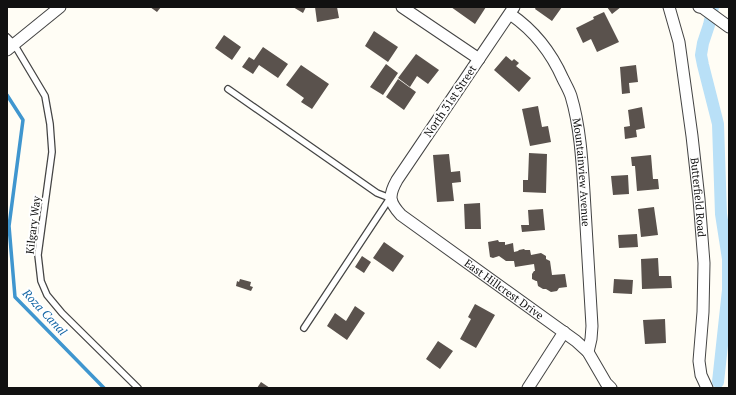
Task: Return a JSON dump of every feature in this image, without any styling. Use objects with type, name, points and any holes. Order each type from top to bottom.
[{"type":"street","points":[[10,45],[60,7]]},
{"type":"street","points":[[402,7],[479,59]]},
{"type":"street","name":"Butterfield Road","points":[[669,7],[679,42],[697,183],[704,263],[703,312],[699,360],[701,375],[707,388]]},
{"type":"street","points":[[701,8],[729,27]]},
{"type":"street","name":"North 31st Street","points":[[390,198],[397,180],[512,10]]},
{"type":"street","name":"Mountainview Avenue","points":[[512,10],[548,50],[570,95],[577,123],[582,160],[592,326],[588,352]]},
{"type":"street","name":"East Hillcrest Drive","points":[[390,198],[401,215],[576,341],[588,352],[610,388]]},
{"type":"street","points":[[528,388],[564,332]]},
{"type":"lane","name":"Kilgary Way","points":[[10,45],[45,96],[50,124],[52,152],[38,255],[41,281],[47,296],[62,313],[138,388]]},
{"type":"lane","points":[[228,89],[376,194],[390,198],[304,328]]},
{"type":"building","points":[[150,7],[161,7],[157,12]]},
{"type":"building","points":[[293,7],[306,7],[303,13]]},
{"type":"building","points":[[315,7],[337,7],[339,18],[317,22]]},
{"type":"building","points":[[451,7],[486,7],[475,24]]},
{"type":"building","points":[[536,7],[562,7],[552,21],[535,9]]},
{"type":"building","points":[[607,7],[621,7],[612,14]]},
{"type":"building","points":[[604,12],[619,42],[597,52],[591,39],[583,43],[576,28]]},
{"type":"building","points":[[374,31],[398,47],[388,62],[365,46]]},
{"type":"building","points":[[224,35],[241,47],[232,60],[215,48]]},
{"type":"building","points":[[263,47],[288,64],[278,78],[259,65],[253,74],[242,67],[249,57],[254,60]]},
{"type":"building","points":[[416,54],[439,70],[428,84],[417,76],[410,87],[398,78]]},
{"type":"building","points":[[506,56],[512,61],[514,59],[519,63],[516,66],[531,78],[519,92],[494,70]]},
{"type":"building","points":[[386,64],[398,73],[383,95],[370,87]]},
{"type":"building","points":[[301,65],[329,84],[312,109],[301,102],[304,98],[286,85]]},
{"type":"building","points":[[636,65],[638,82],[629,83],[630,93],[622,94],[620,67]]},
{"type":"building","points":[[398,79],[416,92],[404,110],[386,97]]},
{"type":"building","points":[[538,106],[542,127],[548,126],[551,142],[530,146],[522,109]]},
{"type":"building","points":[[642,107],[645,128],[636,130],[637,137],[625,139],[624,127],[630,126],[628,110]]},
{"type":"building","points":[[529,153],[547,154],[546,193],[523,192],[523,180],[528,180]]},
{"type":"building","points":[[449,154],[451,172],[460,171],[461,182],[452,183],[454,201],[437,202],[433,155]]},
{"type":"building","points":[[651,155],[653,179],[658,179],[659,189],[637,191],[635,166],[632,166],[631,157]]},
{"type":"building","points":[[628,175],[629,194],[613,195],[611,176]]},
{"type":"building","points":[[480,203],[481,229],[465,229],[464,204]]},
{"type":"building","points":[[654,207],[658,235],[641,237],[638,209]]},
{"type":"building","points":[[543,209],[545,230],[522,232],[521,225],[529,225],[528,210]]},
{"type":"building","points":[[637,234],[638,247],[619,248],[618,235]]},
{"type":"building","points":[[498,240],[499,242],[505,242],[505,245],[513,243],[514,252],[524,249],[530,250],[531,255],[541,253],[546,256],[546,259],[550,261],[552,275],[565,274],[567,287],[559,288],[557,291],[551,292],[543,289],[538,286],[537,281],[532,279],[532,274],[535,271],[534,264],[515,267],[514,261],[506,261],[499,256],[493,258],[490,257],[488,242]]},
{"type":"building","points":[[384,242],[404,256],[393,272],[373,258]]},
{"type":"building","points":[[362,256],[371,262],[364,273],[355,267]]},
{"type":"building","points":[[658,258],[659,276],[671,276],[672,288],[642,289],[641,259]]},
{"type":"building","points":[[240,279],[251,282],[250,286],[253,287],[251,291],[236,286],[237,281],[239,282]]},
{"type":"building","points":[[614,279],[633,280],[632,294],[613,293]]},
{"type":"building","points":[[475,304],[495,315],[476,348],[460,339],[471,319],[468,317]]},
{"type":"building","points":[[355,306],[365,313],[347,340],[327,326],[335,313],[346,321]]},
{"type":"building","points":[[665,319],[666,343],[645,344],[643,320]]},
{"type":"building","points":[[438,341],[453,351],[440,369],[426,359]]},
{"type":"building","points":[[261,382],[270,388],[257,388]]},
{"type":"waterway","points":[[713,7],[701,55],[718,124],[721,214],[728,259],[728,290],[718,382]]},
{"type":"waterway","name":"Roza Canal","points":[[7,95],[23,120],[9,226],[15,297],[104,388]]}]
